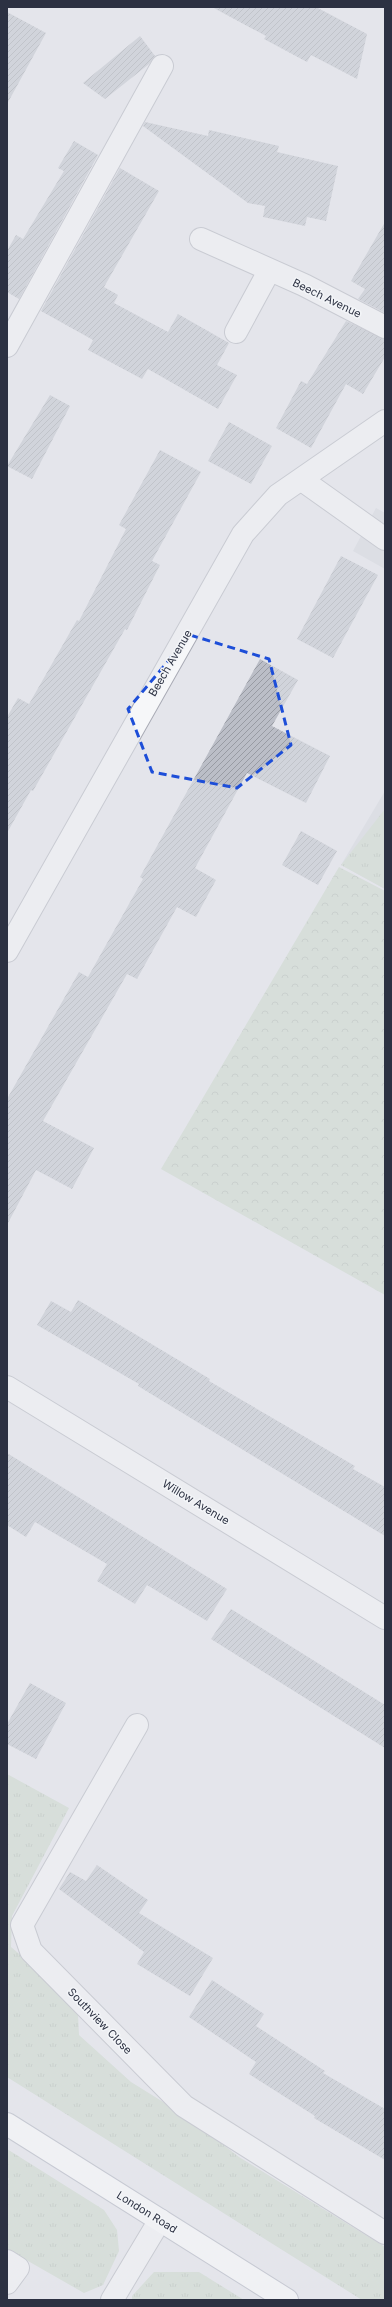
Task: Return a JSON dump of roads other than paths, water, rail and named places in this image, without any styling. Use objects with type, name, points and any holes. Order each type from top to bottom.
[{"type":"main road","name":"London Road","points":[[7,2124],[287,2300]]},
{"type":"street","points":[[7,346],[162,66]]},
{"type":"street","name":"Beech Avenue","points":[[201,239],[269,271],[304,285],[385,327]]},
{"type":"street","points":[[236,332],[269,271]]},
{"type":"street","name":"Beech Avenue","points":[[7,952],[244,534],[278,495],[302,480],[385,421]]},
{"type":"street","points":[[302,480],[385,539]]},
{"type":"street","name":"Willow Avenue","points":[[7,1387],[385,1618]]},
{"type":"street","name":"Southview Close","points":[[137,1725],[22,1926],[31,1950],[184,2106],[385,2233]]},
{"type":"street","points":[[112,2300],[160,2220]]}]
